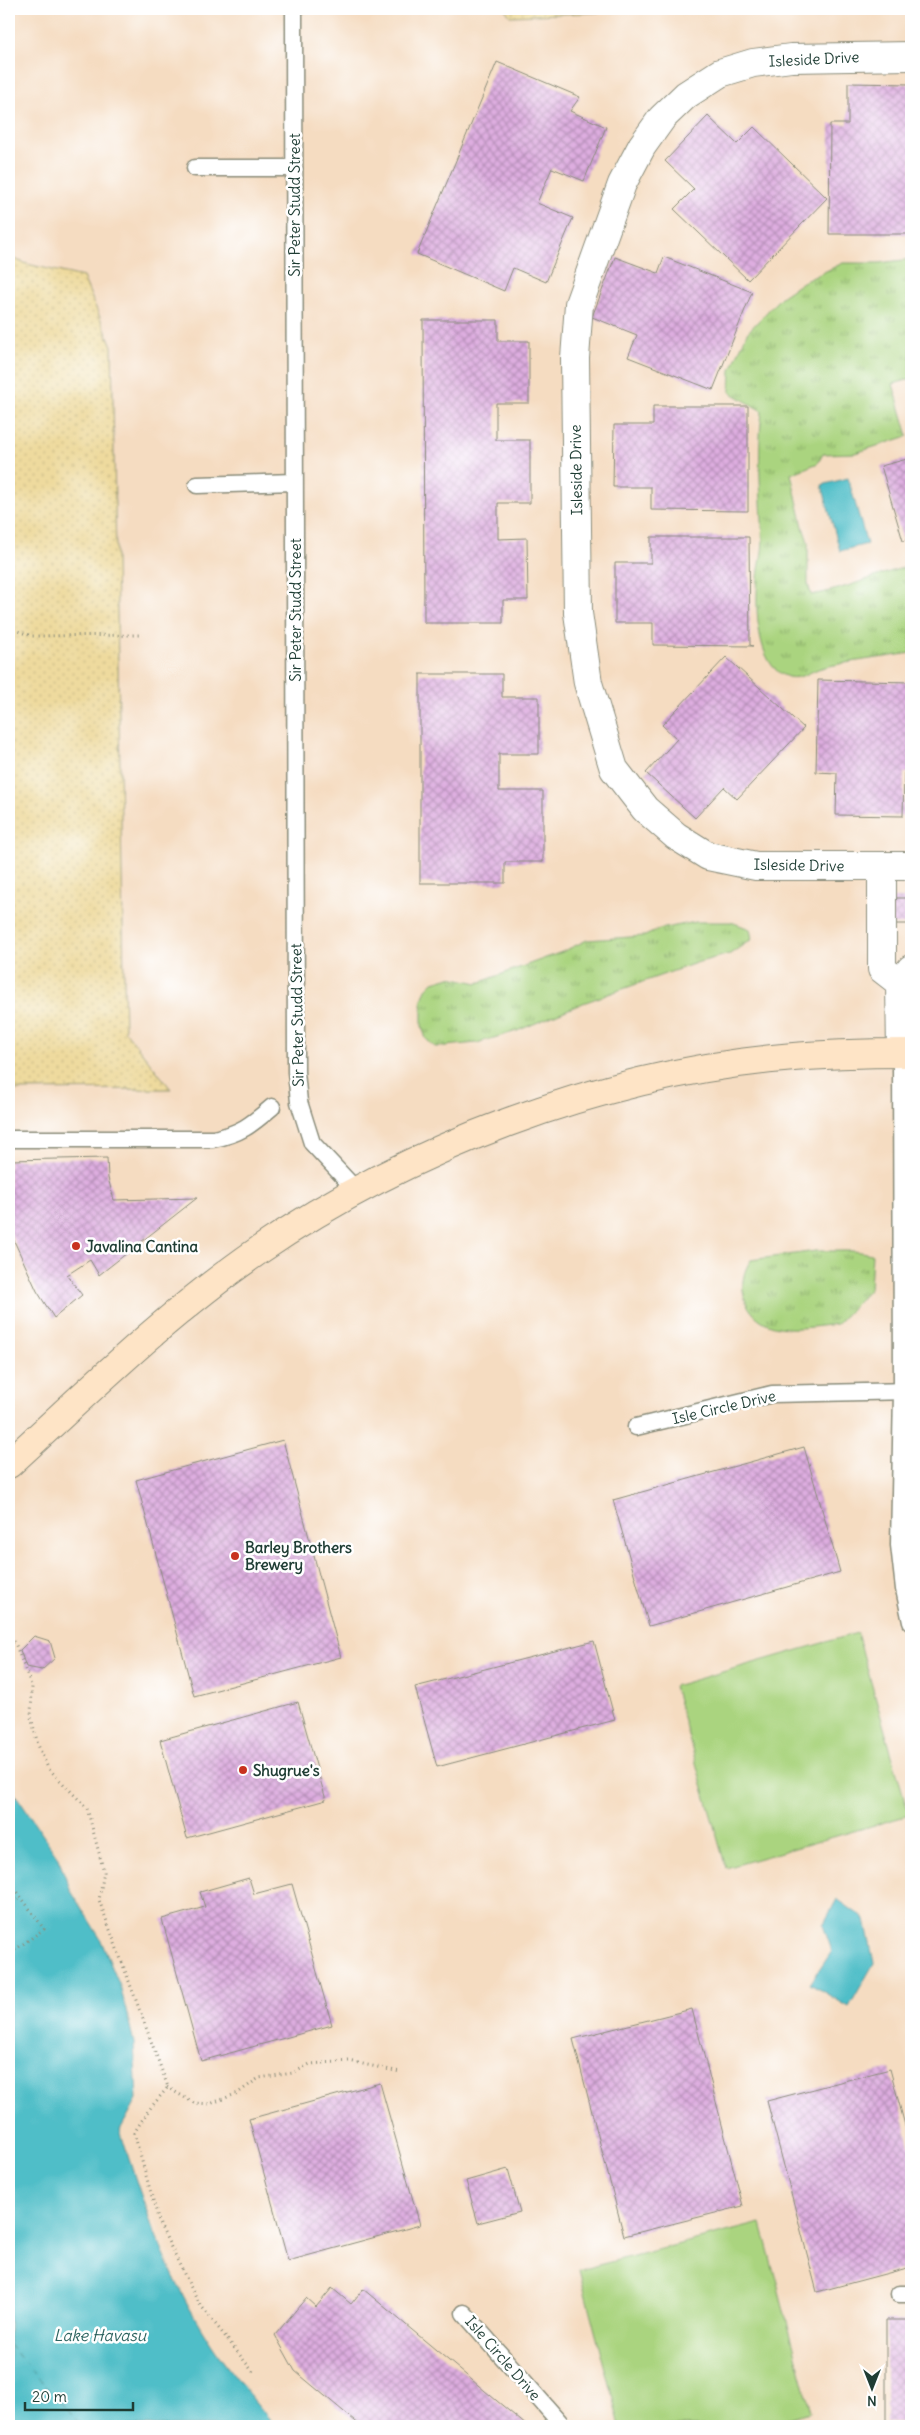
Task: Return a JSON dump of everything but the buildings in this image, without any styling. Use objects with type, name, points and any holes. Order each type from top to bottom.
[{"type":"street","name":"Isleside Drive","points":[[911,56],[791,58],[752,63],[720,73],[686,95],[662,118],[642,146],[622,184],[579,304],[575,358],[578,613],[588,683],[614,770],[645,809],[676,836],[708,856],[756,866],[911,866]]},
{"type":"street","points":[[9,1464],[184,1306],[259,1250],[357,1191],[423,1158],[509,1122],[598,1093],[690,1071],[783,1058],[906,1053],[906,976],[882,968],[882,866]]},
{"type":"lane","name":"Sir Peter Studd Street","points":[[294,9],[296,1072],[299,1102],[312,1143],[357,1191]]},
{"type":"lane","points":[[196,168],[294,168]]},
{"type":"lane","points":[[197,486],[294,482]]},
{"type":"lane","points":[[906,1053],[907,1392],[899,1546],[902,1582],[911,1622]]},
{"type":"lane","points":[[9,1139],[213,1139],[233,1135],[248,1127],[272,1107]]},
{"type":"lane","name":"Isle Circle Drive","points":[[636,1427],[772,1394],[907,1392]]},
{"type":"lane","name":"Isle Circle Drive","points":[[464,2312],[563,2426]]},
{"type":"path","points":[[9,628],[32,636],[139,635]]},
{"type":"path","points":[[9,1639],[15,1643],[32,1687],[31,1717],[38,1744],[48,1768],[73,1796],[87,1808],[104,1872],[98,1900],[167,2087],[194,2103],[210,2104],[238,2093],[259,2078],[293,2072],[310,2064],[355,2062],[400,2072]]},
{"type":"path","points":[[9,1802],[17,1796]]},
{"type":"path","points":[[9,1880],[44,1929],[12,1952]]},
{"type":"path","points":[[9,1905],[21,1897]]},
{"type":"path","points":[[167,2087],[134,2133],[160,2225],[198,2302],[254,2373]]},
{"type":"green space","points":[[911,259],[911,379],[893,384],[908,436],[855,453],[823,454],[818,463],[791,474],[808,542],[808,584],[811,595],[911,566],[911,653],[854,661],[821,668],[801,676],[788,677],[777,671],[769,662],[760,634],[758,619],[757,590],[763,540],[760,491],[762,411],[730,392],[731,370],[747,333],[781,297],[803,282],[843,263],[879,263]]},
{"type":"green space","points":[[696,922],[731,922],[750,929],[752,939],[730,954],[699,962],[583,1003],[517,1031],[477,1043],[435,1047],[426,1039],[422,1026],[422,1000],[426,989],[433,982],[450,977],[478,983],[562,952],[587,940],[645,936],[660,929]]},
{"type":"green space","points":[[816,1251],[854,1251],[872,1254],[870,1289],[837,1324],[789,1328],[774,1326],[755,1316],[745,1299],[743,1289],[743,1279],[751,1260]]},
{"type":"green space","points":[[857,1633],[909,1815],[726,1868],[674,1686]]},
{"type":"green space","points":[[761,2223],[811,2412],[757,2426],[620,2426],[579,2270]]},
{"type":"sand","points":[[505,9],[684,9],[510,16]]},
{"type":"sand","points":[[9,257],[27,264],[83,277],[112,346],[125,1031],[171,1089],[9,1090]]},
{"type":"water","points":[[848,478],[867,544],[840,551],[822,485]]},
{"type":"water","name":"Lake Havasu","points":[[9,1785],[57,1856],[71,1891],[100,1938],[121,1989],[134,2043],[137,2099],[120,2130],[161,2248],[203,2331],[220,2357],[275,2426],[9,2426]]},
{"type":"water","points":[[837,1899],[865,1919],[874,1963],[849,2007],[810,1984],[832,1951],[823,1925]]},
{"type":"ferry route","points":[[9,2345],[82,2426]]},
{"type":"place","name":"Javalina Cantina","points":[[76,1246]]},
{"type":"place","name":"Barley Brothers Brewery","points":[[235,1556]]},
{"type":"place","name":"Shugrue's","points":[[243,1770]]}]
